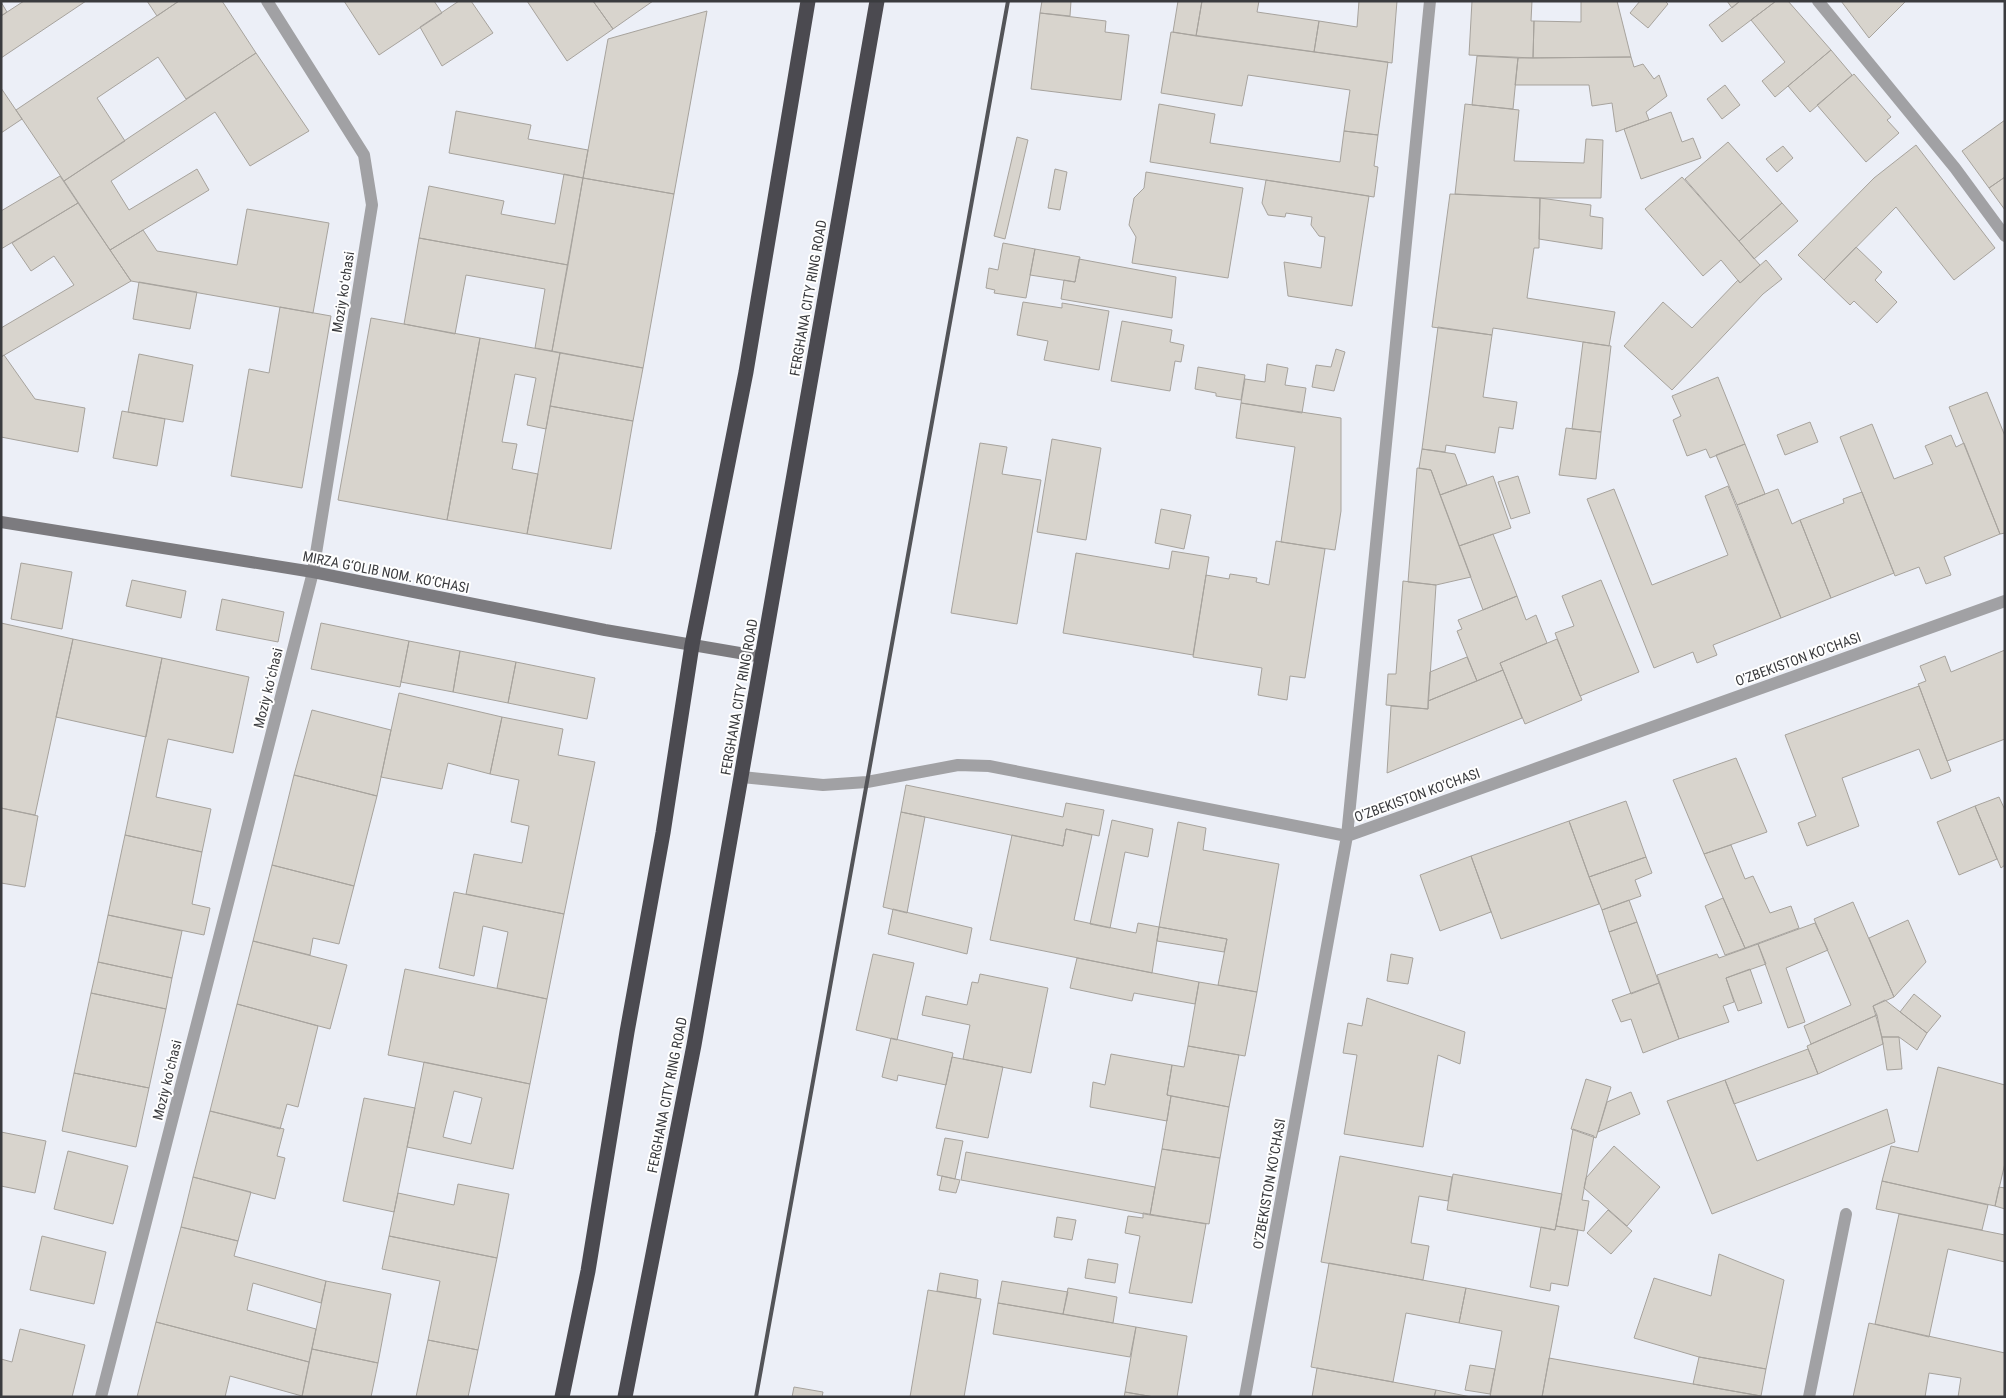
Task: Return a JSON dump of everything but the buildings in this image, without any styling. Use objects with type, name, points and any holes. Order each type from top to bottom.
[{"type":"highway","points":[[562,1397],[588,1271],[627,1032],[663,833],[692,645],[746,372],[808,1]]},
{"type":"highway","name":"FERGHANA CITY RING ROAD","points":[[625,1397],[694,1045],[877,1]]},
{"type":"street","name":"Moziy koʻchasi","points":[[101,1397],[313,572],[372,205],[364,155],[267,1]]},
{"type":"street","points":[[742,777],[823,785],[867,782],[958,765],[989,766],[1348,836],[1430,1]]},
{"type":"street","points":[[1818,1],[1955,168],[2005,236]]},
{"type":"street","name":"MIRZA G‘OLIB NOM. KO‘CHASI","points":[[1,522],[313,572],[605,630],[763,657]]},
{"type":"street","name":"O'ZBEKISTON KO'CHASI","points":[[1245,1397],[1348,836],[2005,601]]},
{"type":"street","points":[[1809,1397],[1846,1214]]},
{"type":"railway","points":[[756,1397],[1008,1]]}]
